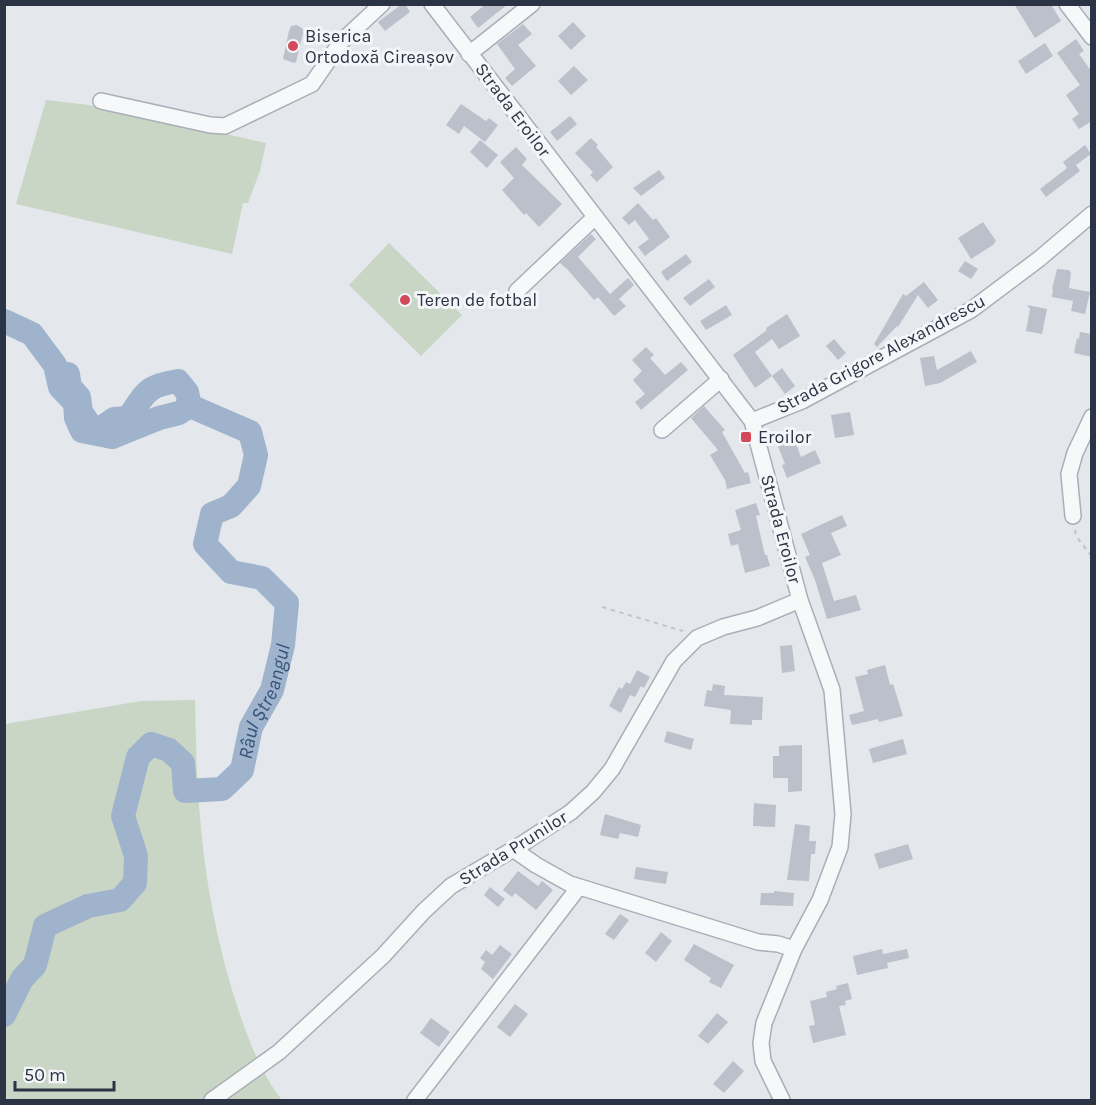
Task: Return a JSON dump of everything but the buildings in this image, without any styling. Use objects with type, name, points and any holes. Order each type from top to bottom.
[{"type":"street","points":[[102,101],[225,126],[312,84],[341,42],[382,4]]},
{"type":"street","name":"Strada Eroilor","points":[[432,4],[753,421],[800,600],[832,690],[843,814],[840,847],[820,900],[794,949],[764,1023],[761,1043],[763,1061],[782,1101]]},
{"type":"street","points":[[469,54],[532,4]]},
{"type":"street","points":[[1068,4],[1092,37]]},
{"type":"street","name":"Strada Grigore Alexandrescu","points":[[753,421],[802,401],[971,310],[1039,259],[1092,214]]},
{"type":"street","points":[[517,291],[595,217]]},
{"type":"street","points":[[662,430],[721,380]]},
{"type":"street","points":[[1073,516],[1069,474],[1075,453],[1092,417]]},
{"type":"street","name":"Strada Prunilor","points":[[212,1101],[279,1052],[383,956],[424,911],[451,886],[571,812],[594,792],[612,769],[674,661],[697,638],[723,627],[757,618],[800,600]]},
{"type":"street","points":[[513,849],[544,870],[579,887],[758,942],[778,944],[794,949]]},
{"type":"street","points":[[415,1101],[579,887]]},
{"type":"path","points":[[1073,516],[1076,536],[1092,557]]},
{"type":"path","points":[[602,607],[686,632],[697,638]]},
{"type":"green space","points":[[46,100],[106,107],[266,143],[260,171],[248,203],[243,203],[232,254],[16,204]]},
{"type":"green space","name":"Teren de fotbal","points":[[389,243],[462,315],[421,356],[349,285]]},
{"type":"green space","points":[[195,700],[201,832],[218,937],[248,1037],[263,1070],[282,1100],[5,1100],[5,724],[141,701]]},
{"type":"waterway","points":[[4,321],[32,334],[55,365],[60,387],[75,403],[76,418],[82,431],[112,437],[159,418],[179,413],[190,406],[187,392],[178,381],[159,385],[147,392],[128,418],[114,419],[100,429],[90,425],[81,412],[79,397],[70,387],[68,374],[57,372]]},
{"type":"waterway","name":"Râul Ștreangul","points":[[4,1015],[22,979],[35,965],[45,926],[88,906],[120,900],[135,883],[136,856],[123,816],[138,757],[151,744],[169,750],[183,763],[185,791],[222,789],[242,770],[251,727],[272,690],[283,645],[287,603],[262,578],[231,572],[205,544],[212,514],[231,506],[249,486],[256,455],[250,432],[190,406]]},
{"type":"place","name":"Biserica Ortodoxă Cireașov","points":[[293,46]]},
{"type":"place","name":"Teren de fotbal","points":[[405,300]]},
{"type":"place","name":"Eroilor","points":[[746,437]]}]
